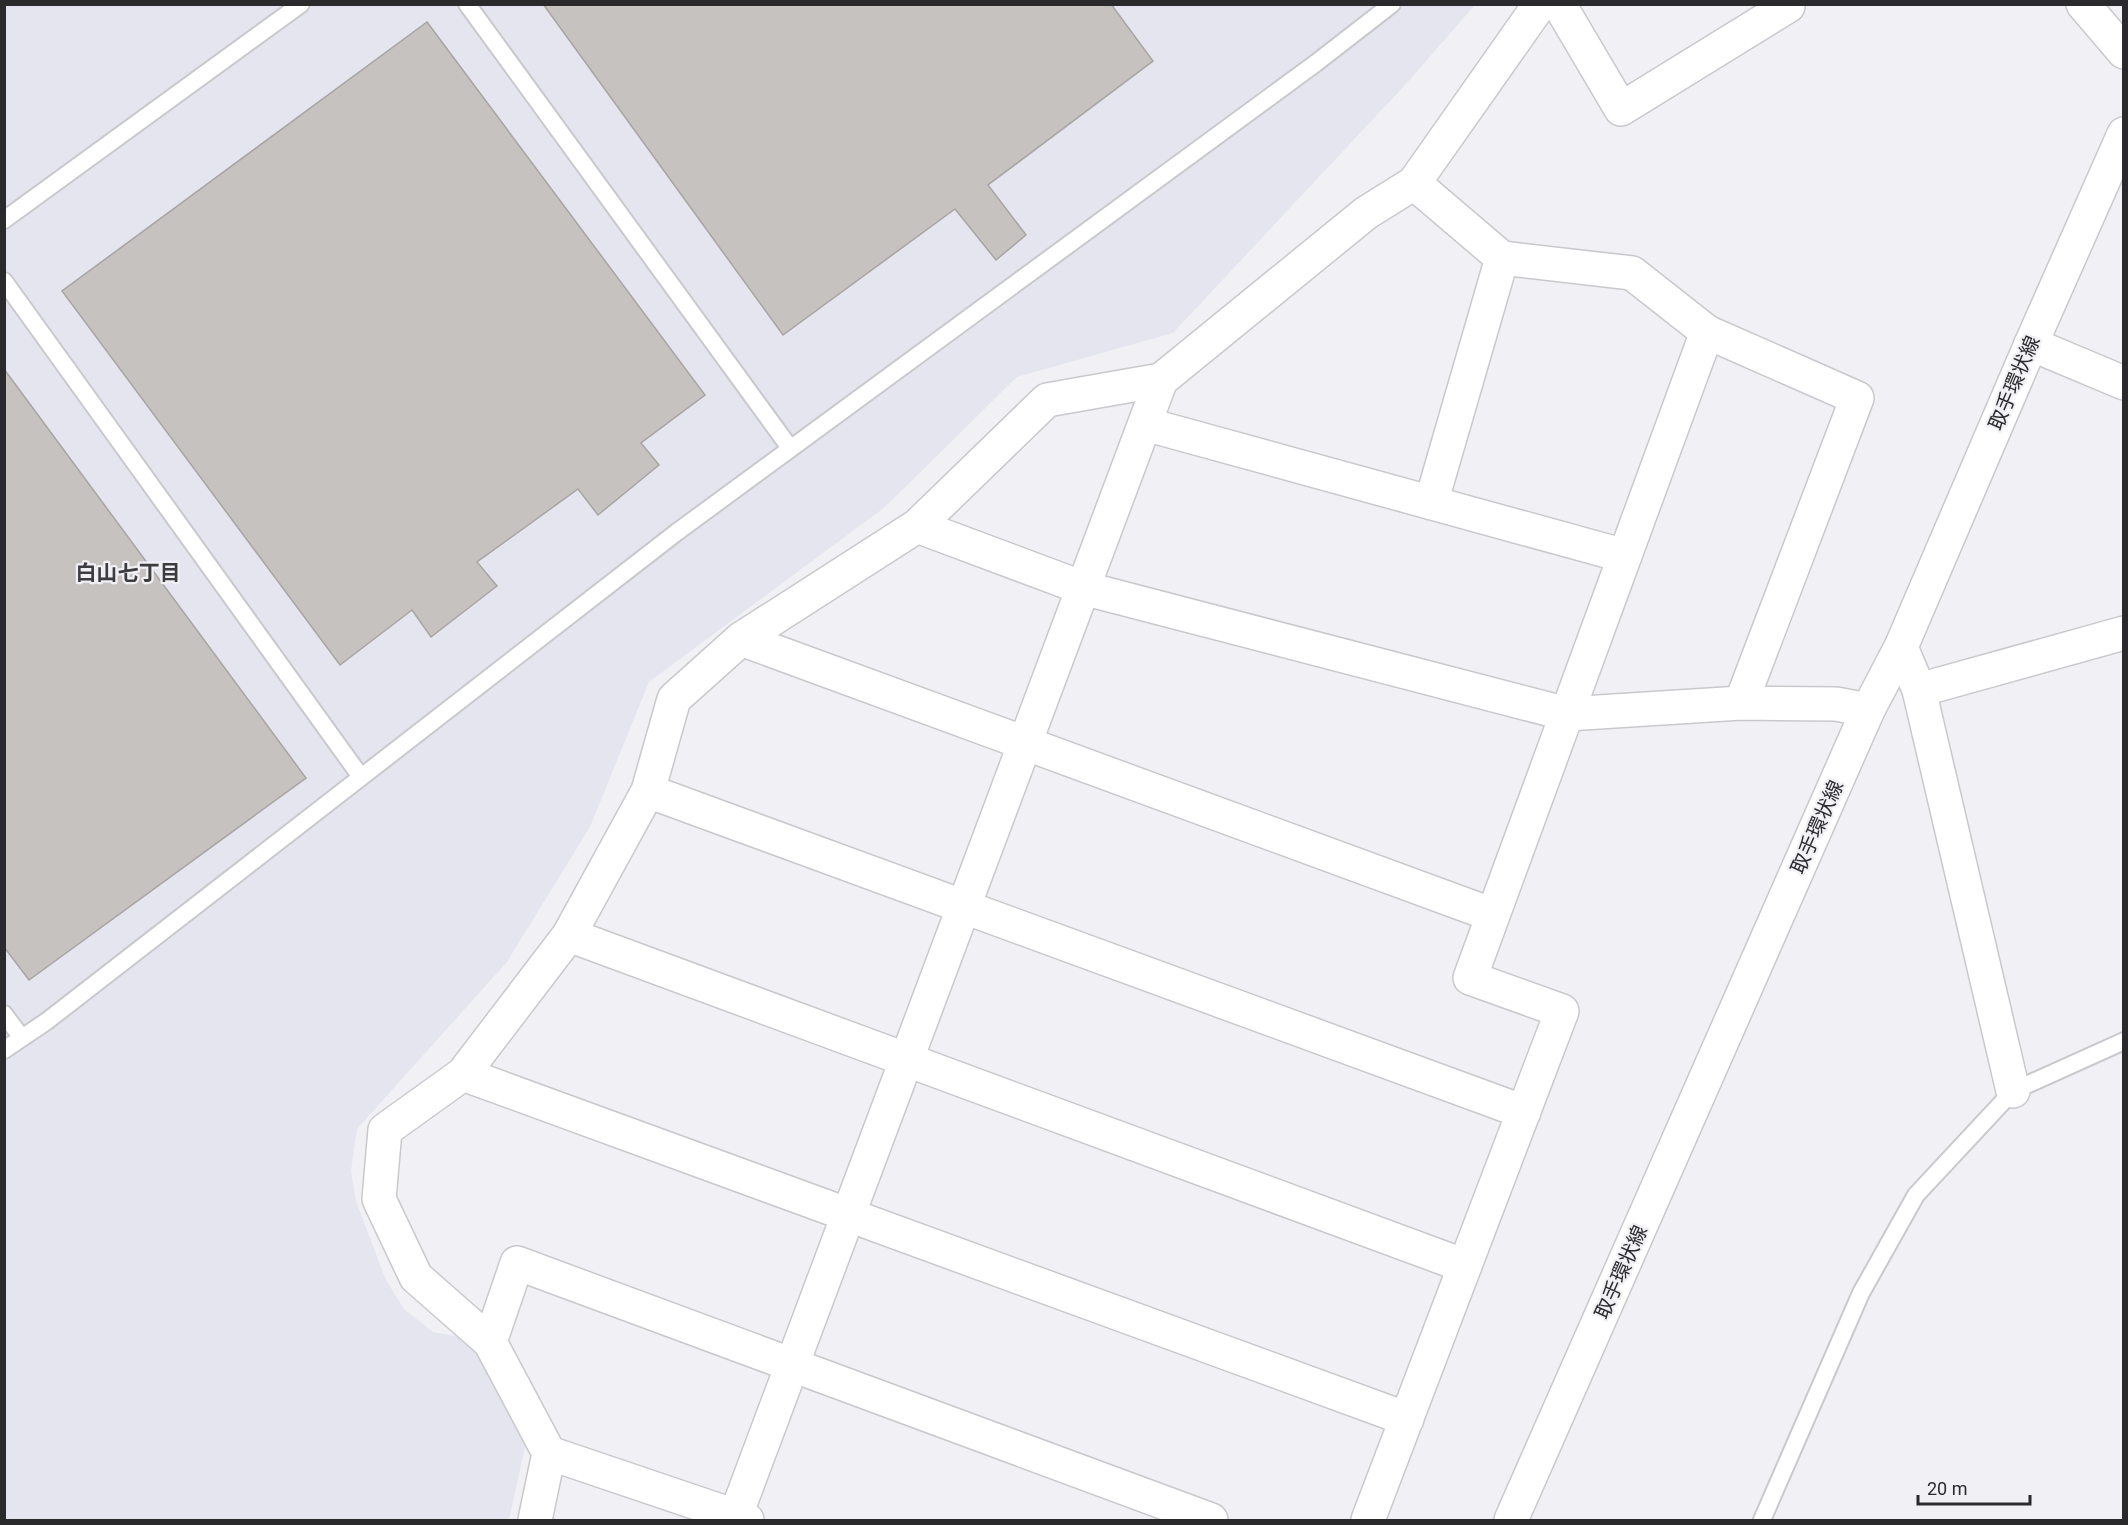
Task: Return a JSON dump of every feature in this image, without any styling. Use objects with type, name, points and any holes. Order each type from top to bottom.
[{"type":"street","points":[[535,1521],[549,1453],[490,1342],[416,1277],[379,1199],[386,1130],[463,1074],[568,935],[648,791],[674,699],[741,639],[917,526],[1047,400],[1161,380],[1366,213],[1414,183],[1540,4]]},
{"type":"street","points":[[1559,4],[1621,109],[1788,6],[1787,4]]},
{"type":"street","points":[[2083,4],[2124,52]]},
{"type":"street","name":"取手環状線","points":[[1511,1521],[1869,710],[1901,647],[2124,134]]},
{"type":"street","points":[[1414,183],[1502,258],[1632,273],[1707,332],[1857,398],[1741,703]]},
{"type":"street","points":[[1431,503],[1502,258]]},
{"type":"street","points":[[1368,1521],[1562,1011],[1470,978],[1707,332]]},
{"type":"street","points":[[2031,344],[2124,383]]},
{"type":"street","points":[[549,1453],[739,1519],[792,1365],[1161,380]]},
{"type":"street","points":[[1145,424],[1625,556]]},
{"type":"street","points":[[917,526],[1083,588],[1567,714],[1741,703],[1836,704],[1869,710]]},
{"type":"street","points":[[1919,690],[2124,633]]},
{"type":"street","points":[[741,639],[1493,915]]},
{"type":"street","points":[[1901,647],[1919,690],[2013,1091]]},
{"type":"street","points":[[648,791],[1524,1112]]},
{"type":"street","points":[[568,935],[1465,1266]]},
{"type":"street","points":[[463,1074],[1407,1419]]},
{"type":"street","points":[[490,1342],[517,1263],[1211,1521]]},
{"type":"lane","points":[[4,220],[301,4]]},
{"type":"lane","points":[[467,4],[790,448]]},
{"type":"lane","points":[[4,1050],[47,1021],[677,532],[1316,63],[1392,4]]},
{"type":"lane","points":[[4,281],[361,777]]},
{"type":"lane","points":[[4,1014],[22,1038]]},
{"type":"lane","points":[[1762,1521],[1862,1293],[1916,1195],[2013,1091],[2124,1041]]},
{"type":"shaded area","points":[[5,5],[1475,5],[1406,84],[1173,333],[1017,377],[884,508],[649,682],[590,827],[507,962],[357,1129],[351,1171],[356,1201],[386,1280],[404,1309],[433,1332],[490,1342],[527,1438],[509,1520],[5,1520]]},
{"type":"building","points":[[543,4],[1111,4],[1153,61],[988,185],[1026,235],[996,260],[955,209],[783,335]]},
{"type":"building","points":[[427,22],[705,395],[641,443],[659,465],[598,515],[578,489],[477,562],[497,586],[431,637],[412,610],[340,665],[62,291]]},
{"type":"building","points":[[4,369],[306,778],[29,980],[4,947]]},
{"type":"district","name":"白山七丁目","points":[[128,573]]}]
